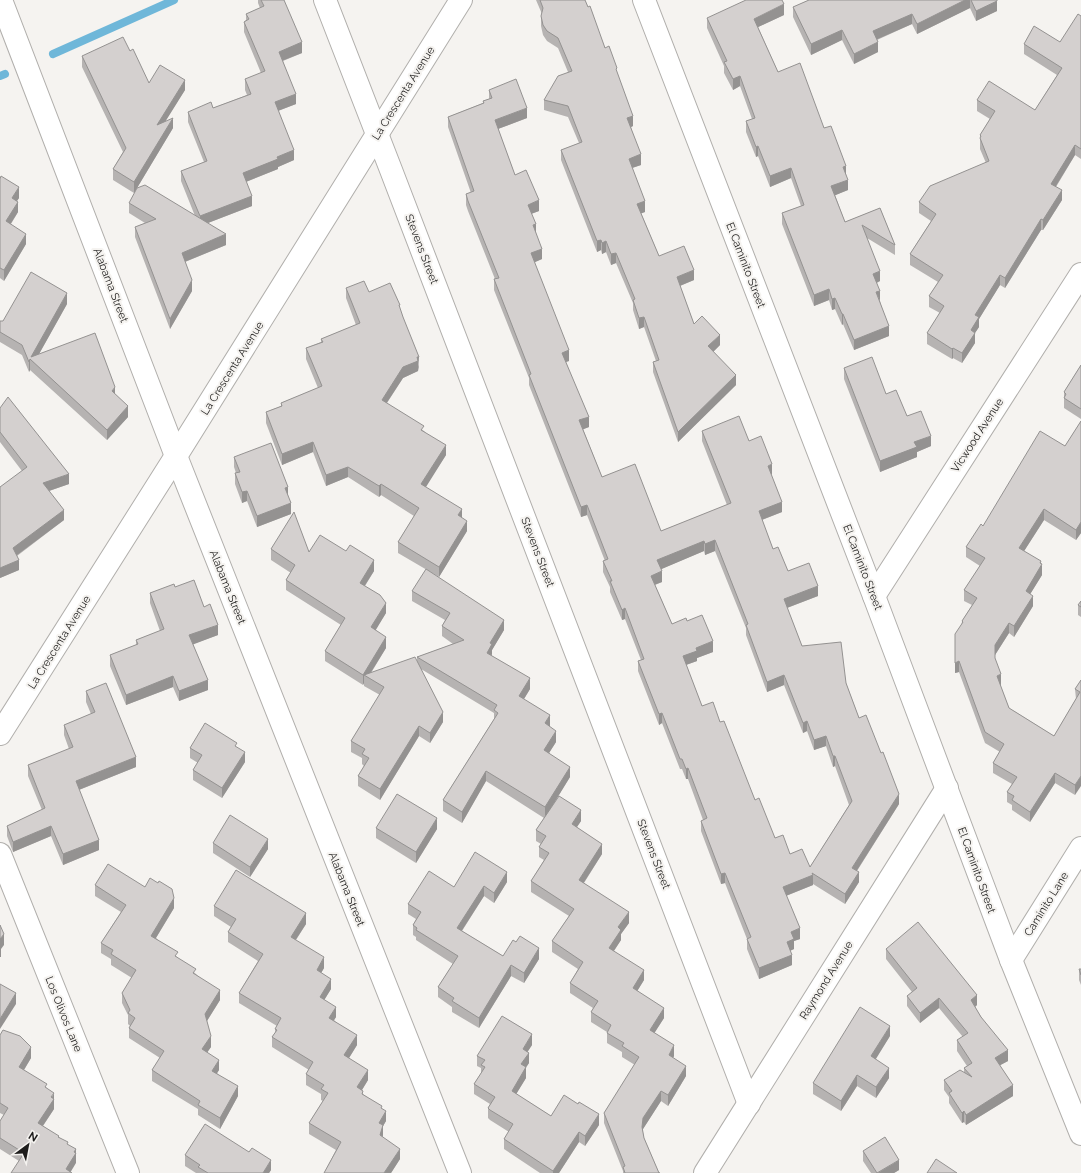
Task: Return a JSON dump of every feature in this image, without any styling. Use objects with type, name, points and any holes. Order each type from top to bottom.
[{"type":"street","name":"Alabama Street","points":[[1,0],[176,456],[460,1173]]},
{"type":"street","name":"Stevens Street","points":[[325,0],[749,1104]]},
{"type":"street","name":"La Crescenta Avenue","points":[[0,734],[461,0]]},
{"type":"street","name":"El Caminito Street","points":[[644,0],[874,596],[1010,960],[1081,1134]]},
{"type":"street","name":"Vicwood Avenue","points":[[874,596],[1081,274]]},
{"type":"street","name":"Raymond Avenue","points":[[705,1173],[946,788]]},
{"type":"street","name":"Caminito Lane","points":[[1010,960],[1081,848]]},
{"type":"street","name":"Los Olivos Lane","points":[[0,854],[128,1173]]},
{"type":"building","points":[[261,0],[284,0],[302,42],[279,52],[296,94],[275,102],[294,150],[277,157],[278,159],[243,173],[252,196],[200,216],[181,171],[207,161],[188,112],[211,102],[213,108],[251,94],[245,79],[265,71],[244,22],[249,19],[246,14],[264,6]]},
{"type":"building","points":[[540,0],[585,0],[588,7],[590,6],[605,48],[609,46],[633,116],[627,118],[641,154],[629,159],[645,201],[637,204],[659,256],[684,246],[694,270],[677,277],[694,324],[702,316],[720,335],[708,346],[736,375],[678,432],[653,362],[659,360],[644,317],[639,318],[633,300],[635,299],[616,253],[611,254],[606,241],[602,243],[601,240],[597,241],[561,150],[582,142],[568,106],[544,100],[558,76],[572,71],[558,38],[547,31],[543,25],[541,16],[543,8]]},
{"type":"building","points":[[746,0],[782,0],[784,4],[754,19],[778,72],[800,63],[824,128],[831,126],[846,166],[843,167],[848,180],[831,186],[845,222],[880,208],[895,245],[862,225],[880,271],[873,274],[880,291],[876,292],[889,326],[854,340],[835,298],[832,299],[829,289],[814,295],[782,213],[804,205],[791,168],[770,176],[758,146],[756,147],[746,121],[755,118],[740,76],[733,79],[724,62],[727,61],[707,18]]},
{"type":"building","points":[[809,0],[965,0],[917,24],[912,14],[873,31],[878,42],[854,54],[842,30],[811,44],[793,7]]},
{"type":"building","points":[[971,0],[997,0],[997,1],[976,11]]},
{"type":"building","points":[[1078,14],[1081,16],[1081,149],[1075,145],[1051,184],[1062,190],[1043,220],[1041,219],[1005,278],[1000,275],[975,315],[979,317],[971,330],[975,333],[962,353],[953,348],[952,349],[927,333],[944,306],[929,296],[943,275],[910,254],[936,214],[919,202],[930,186],[989,161],[980,135],[995,111],[977,100],[989,81],[1035,110],[1062,68],[1024,44],[1034,26],[1060,42]]},
{"type":"building","points":[[123,37],[130,51],[133,49],[149,83],[160,65],[185,80],[157,125],[173,118],[134,182],[113,169],[126,148],[82,56]]},
{"type":"building","points":[[516,79],[527,108],[495,120],[515,175],[526,170],[539,200],[528,205],[536,224],[533,225],[542,249],[531,253],[569,350],[562,353],[589,417],[579,420],[602,477],[635,464],[661,531],[731,503],[702,431],[739,416],[749,441],[761,436],[772,464],[768,466],[782,502],[759,511],[773,549],[778,547],[788,571],[809,563],[818,586],[784,599],[802,646],[841,642],[846,683],[859,718],[866,715],[881,753],[883,752],[899,794],[852,868],[859,872],[845,894],[812,873],[813,875],[783,887],[800,928],[791,932],[794,939],[787,942],[792,955],[759,968],[747,939],[751,937],[725,873],[721,874],[701,821],[707,818],[688,768],[686,769],[682,759],[680,759],[662,713],[659,714],[638,661],[644,659],[625,608],[622,610],[610,581],[612,581],[603,561],[608,559],[587,505],[581,507],[529,375],[531,374],[494,279],[499,278],[468,201],[466,194],[474,191],[448,117],[484,103],[483,101],[492,98],[489,90]],"holes":[[[715,540],[748,624],[746,625],[767,682],[784,675],[803,723],[807,721],[814,740],[826,736],[852,801],[810,867],[802,849],[790,854],[783,835],[775,838],[759,798],[755,800],[724,721],[720,722],[713,702],[702,706],[683,656],[697,651],[696,648],[713,641],[702,615],[687,621],[686,618],[672,624],[651,576],[662,571],[657,560],[704,541],[705,544]]]},
{"type":"building","points":[[1,176],[19,187],[12,198],[18,202],[6,221],[26,234],[4,270],[0,268]]},
{"type":"building","points":[[145,185],[226,234],[182,253],[192,280],[170,319],[135,227],[156,219],[129,203],[137,188]]},
{"type":"building","points":[[31,272],[67,293],[31,357],[95,333],[115,387],[112,391],[128,406],[107,430],[30,359],[29,362],[22,345],[0,332],[0,321],[3,321]]},
{"type":"building","points":[[364,281],[369,292],[390,283],[400,305],[403,317],[419,357],[417,357],[418,361],[403,367],[382,400],[424,426],[421,430],[446,445],[421,484],[462,509],[458,515],[467,521],[439,567],[398,542],[419,508],[381,484],[379,486],[348,467],[326,475],[313,442],[282,454],[266,412],[282,406],[281,403],[322,386],[306,348],[323,342],[321,339],[360,323],[346,288]]},
{"type":"building","points":[[872,357],[886,394],[896,390],[907,416],[921,411],[931,436],[914,442],[917,447],[880,461],[844,368]]},
{"type":"building","points":[[1081,365],[1081,409],[1064,398],[1066,394],[1064,392]]},
{"type":"building","points":[[8,397],[69,474],[43,483],[64,510],[13,548],[19,560],[0,568],[0,487],[27,467],[0,432],[0,408]]},
{"type":"building","points":[[1081,421],[1081,522],[1076,530],[1044,509],[1019,548],[1041,561],[1040,563],[1042,564],[1026,591],[1033,596],[1014,626],[1009,623],[995,645],[995,658],[1001,674],[997,676],[1009,708],[1054,736],[1080,692],[1075,689],[1081,680],[1081,776],[1075,785],[1055,773],[1030,812],[1012,800],[1014,796],[1007,792],[1017,777],[993,763],[1004,744],[985,732],[959,661],[955,663],[955,634],[977,598],[964,590],[985,558],[966,547],[981,524],[983,526],[1040,431],[1065,446]]},
{"type":"building","points":[[271,443],[288,487],[285,488],[291,503],[257,516],[247,491],[242,492],[235,473],[240,472],[234,457]]},
{"type":"building","points":[[294,512],[309,552],[320,535],[346,551],[350,545],[374,560],[360,583],[380,595],[386,603],[371,627],[386,637],[363,675],[325,651],[345,618],[286,580],[295,565],[271,549]]},
{"type":"building","points":[[426,569],[504,620],[490,643],[492,644],[487,653],[530,678],[519,696],[550,715],[545,723],[556,731],[544,750],[570,767],[545,807],[486,771],[462,812],[443,800],[498,713],[494,710],[497,705],[417,657],[464,640],[442,626],[450,613],[412,591]]},
{"type":"building","points":[[194,580],[204,607],[210,604],[218,625],[189,635],[208,680],[179,691],[173,676],[126,695],[110,655],[138,644],[136,640],[164,629],[150,593],[174,584],[175,587]]},
{"type":"building","points":[[415,657],[443,712],[430,733],[419,726],[380,789],[358,776],[369,758],[362,754],[365,749],[351,741],[384,687],[364,675]]},
{"type":"building","points":[[106,683],[136,757],[76,781],[99,840],[63,854],[51,826],[13,842],[7,826],[45,808],[28,765],[73,747],[64,725],[95,712],[86,691]]},
{"type":"building","points":[[205,723],[237,743],[235,746],[245,752],[222,788],[193,770],[202,755],[190,748]]},
{"type":"building","points":[[397,794],[437,818],[416,852],[376,828]]},
{"type":"building","points":[[559,796],[581,810],[572,824],[602,844],[579,880],[629,912],[618,927],[621,930],[609,948],[644,970],[633,988],[664,1008],[650,1030],[674,1045],[669,1055],[686,1066],[668,1095],[661,1091],[643,1118],[642,1127],[644,1138],[659,1173],[625,1173],[623,1167],[625,1166],[604,1113],[639,1057],[622,1046],[624,1043],[607,1033],[611,1025],[591,1012],[598,1001],[570,983],[583,962],[552,941],[574,909],[531,881],[549,853],[539,847],[546,836],[536,830]]},
{"type":"building","points":[[230,815],[268,839],[250,867],[213,843]]},
{"type":"building","points":[[475,852],[507,872],[494,893],[484,886],[457,928],[503,956],[513,940],[516,942],[520,936],[539,948],[524,973],[511,965],[479,1018],[452,1001],[454,998],[438,987],[458,956],[416,930],[417,928],[413,925],[421,912],[408,904],[429,871],[454,887]]},
{"type":"building","points":[[108,864],[145,887],[150,878],[158,883],[159,881],[172,889],[174,898],[151,936],[178,952],[175,956],[196,969],[193,973],[220,990],[205,1014],[211,1036],[202,1049],[219,1060],[212,1071],[238,1086],[220,1118],[198,1105],[200,1101],[152,1070],[164,1051],[129,1028],[135,1018],[128,1013],[130,1010],[122,993],[136,970],[111,954],[113,950],[101,943],[126,905],[95,885]]},
{"type":"building","points":[[236,870],[306,913],[291,937],[324,957],[317,970],[331,979],[320,997],[336,1007],[329,1018],[357,1035],[344,1055],[368,1070],[357,1087],[363,1091],[362,1094],[382,1106],[381,1108],[386,1111],[379,1123],[383,1125],[380,1135],[400,1149],[384,1173],[324,1173],[341,1142],[309,1123],[328,1093],[321,1089],[324,1085],[306,1074],[313,1062],[272,1037],[277,1030],[275,1029],[281,1018],[239,993],[263,954],[228,932],[236,919],[214,906]]},
{"type":"building","points":[[918,922],[977,995],[971,1000],[981,1017],[1008,1050],[995,1058],[1013,1085],[966,1115],[964,1111],[962,1113],[949,1093],[952,1091],[944,1080],[960,1070],[972,1077],[964,1068],[972,1063],[957,1040],[968,1033],[939,998],[920,1013],[907,996],[917,988],[886,949]]},
{"type":"building","points":[[0,925],[4,934],[0,939]]},
{"type":"building","points":[[0,984],[16,993],[0,1019]]},
{"type":"building","points":[[860,1007],[890,1026],[871,1056],[889,1068],[876,1087],[857,1075],[841,1101],[813,1083]]},
{"type":"building","points":[[502,1016],[532,1034],[523,1049],[529,1053],[521,1064],[526,1067],[512,1091],[551,1116],[564,1095],[578,1104],[579,1102],[599,1114],[585,1136],[579,1132],[553,1171],[504,1139],[513,1124],[488,1108],[495,1097],[474,1084],[485,1067],[481,1065],[485,1060],[477,1056]]},
{"type":"building","points":[[3,1030],[20,1036],[31,1047],[19,1067],[47,1084],[45,1087],[54,1093],[51,1097],[54,1099],[38,1123],[68,1142],[67,1144],[76,1149],[74,1152],[76,1153],[66,1169],[72,1173],[11,1173],[24,1153],[0,1138],[0,1121],[8,1108],[0,1103],[0,1035]]},
{"type":"building","points":[[205,1124],[249,1152],[252,1148],[271,1160],[263,1173],[208,1173],[198,1167],[200,1165],[185,1155]]},
{"type":"building","points":[[885,1137],[899,1160],[877,1173],[863,1151]]},
{"type":"building","points":[[936,1159],[957,1173],[927,1173]]},
{"type":"waterway","points":[[53,54],[174,0]]},
{"type":"waterway","points":[[0,76],[5,74]]}]
